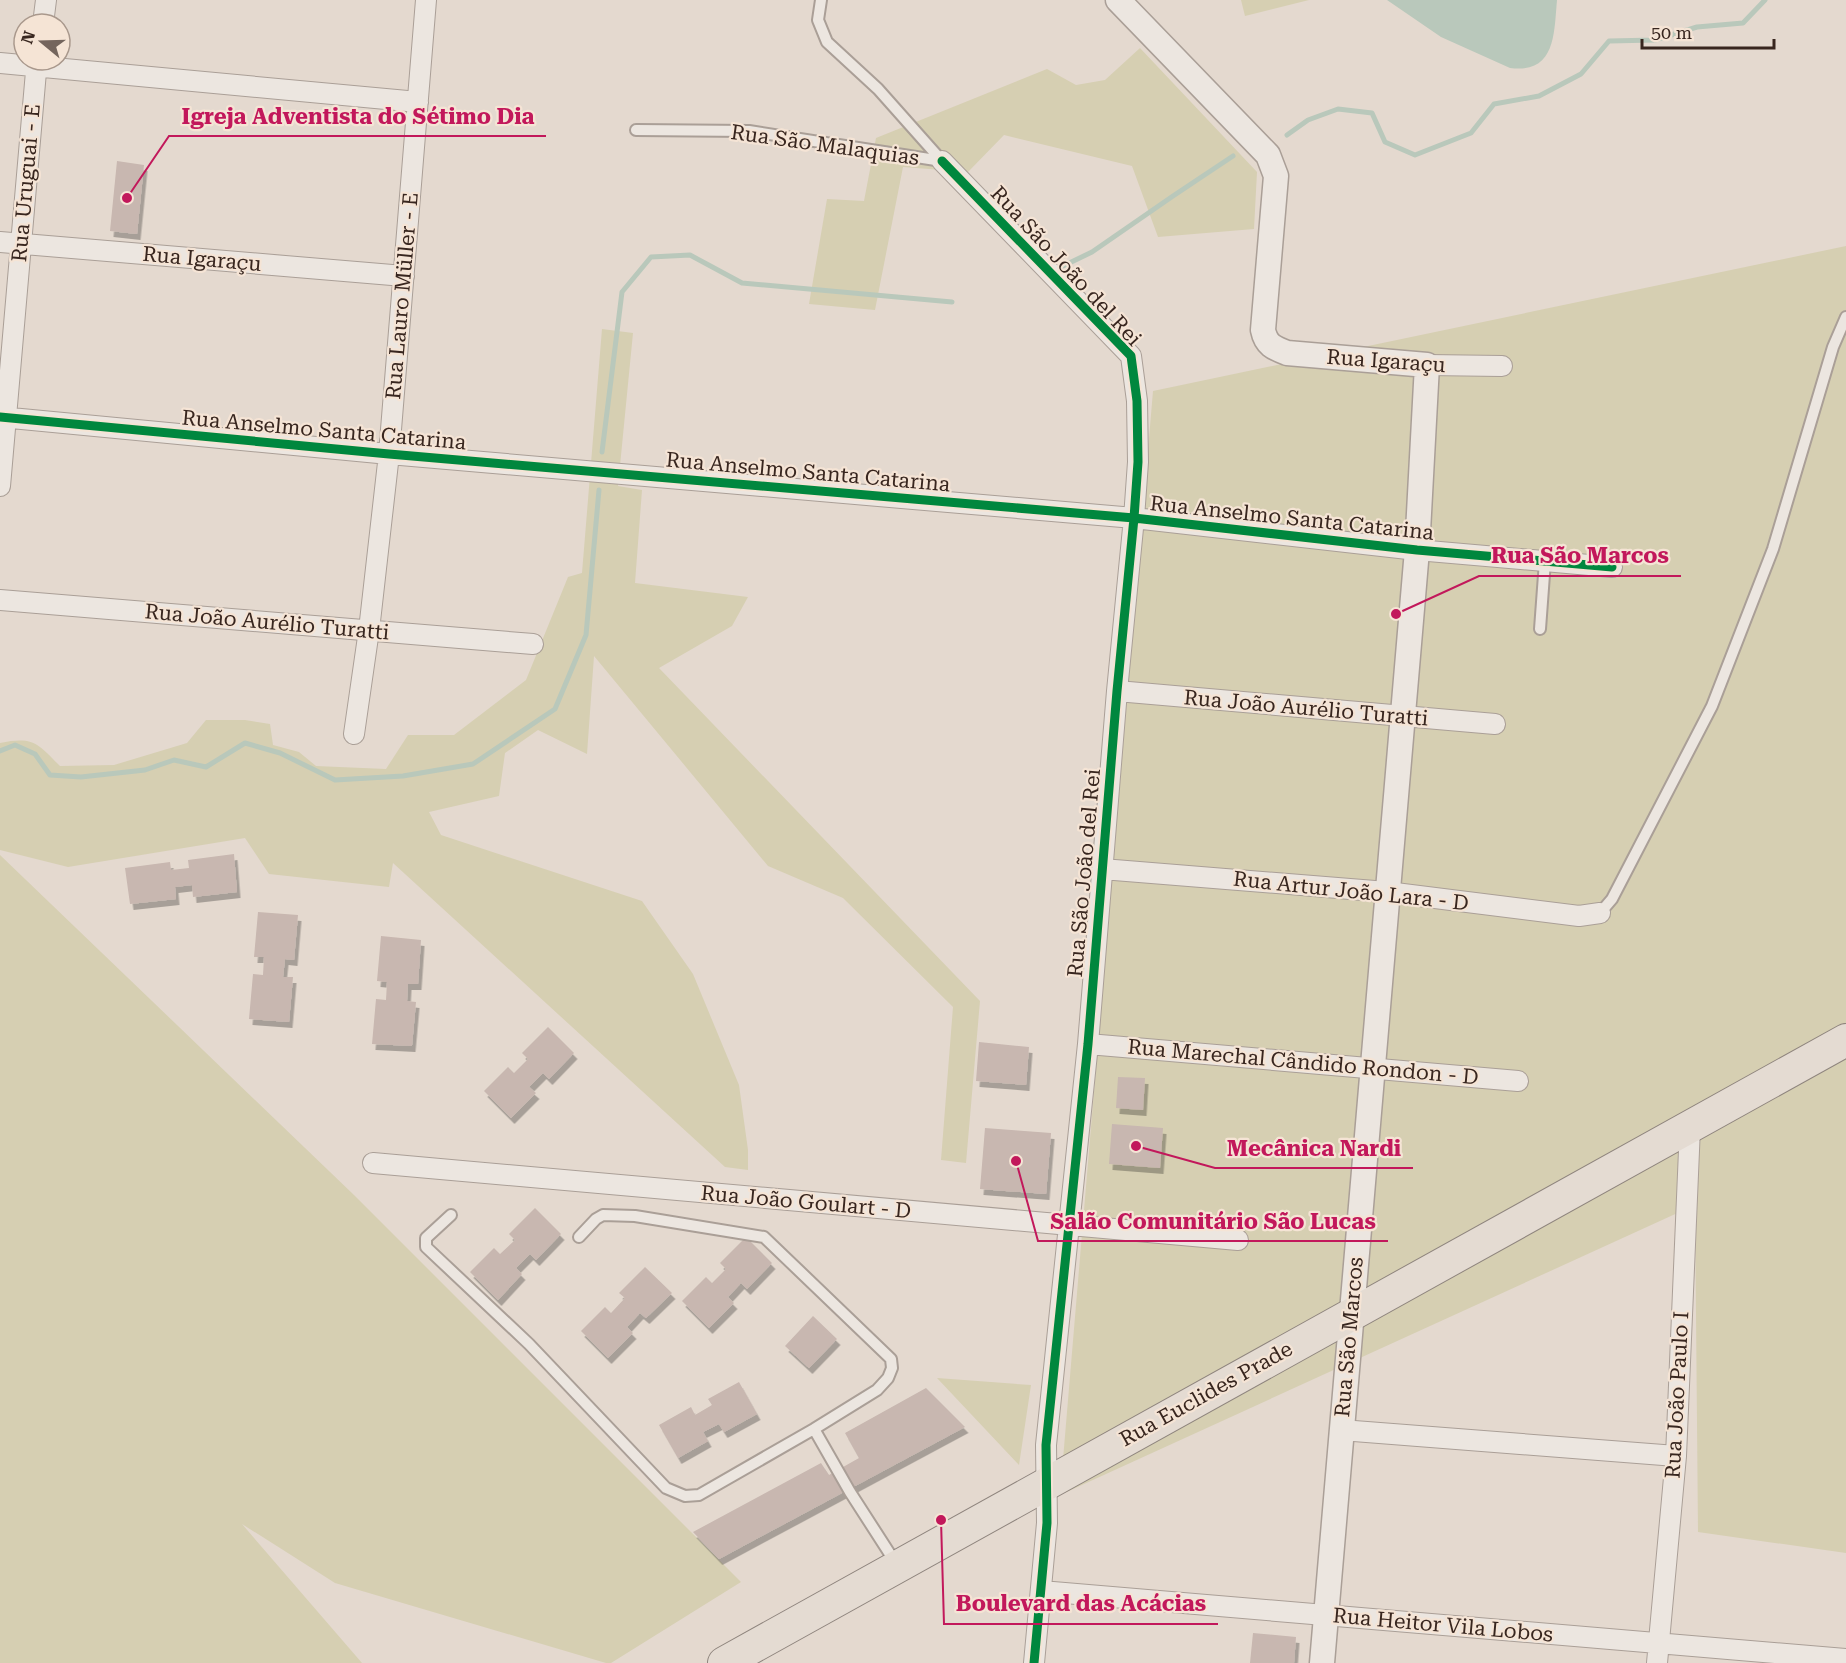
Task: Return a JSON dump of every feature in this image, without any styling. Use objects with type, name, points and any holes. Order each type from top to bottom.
[{"type":"main road","name":"Rua Euclides Prade","points":[[724,1663],[1846,1040]]},
{"type":"street","name":"Rua Lauro Müller - E","points":[[354,734],[369,630],[389,454],[426,0]]},
{"type":"street","name":"Rua Igaraçu","points":[[1118,0],[1268,155],[1273,165],[1276,176],[1263,330],[1265,340],[1271,346],[1287,353],[1427,365],[1502,366]]},
{"type":"street","points":[[72,67],[418,102]]},
{"type":"street","name":"Rua Uruguai - E","points":[[0,486],[2,417],[35,72]]},
{"type":"street","name":"Rua São João del Rei","points":[[942,161],[1131,356],[1137,422],[1138,462],[1134,518],[1117,691],[1088,1044],[1046,1445],[1047,1523],[1034,1663]]},
{"type":"street","name":"Rua Igaraçu","points":[[0,242],[404,276]]},
{"type":"street","name":"Rua São Marcos","points":[[1322,1663],[1417,550],[1427,365]]},
{"type":"street","name":"Rua Anselmo Santa Catarina","points":[[2,417],[389,454],[1134,518],[1417,550],[1612,567]]},
{"type":"street","name":"Rua João Aurélio Turatti","points":[[0,600],[533,644]]},
{"type":"street","name":"Rua João Aurélio Turatti","points":[[1117,691],[1496,724]]},
{"type":"street","name":"Rua Artur João Lara - D","points":[[1102,869],[1388,892],[1579,916],[1600,913]]},
{"type":"street","name":"Rua Marechal Cândido Rondon - D","points":[[1088,1044],[1518,1081]]},
{"type":"street","name":"Rua João Paulo I","points":[[1657,1663],[1676,1456],[1690,1127]]},
{"type":"street","name":"Rua João Goulart - D","points":[[374,1162],[1238,1240]]},
{"type":"street","points":[[1341,1431],[1676,1456]]},
{"type":"street","name":"Rua Heitor Vila Lobos","points":[[1041,1591],[1846,1659]]},
{"type":"lane","name":"Rua São João del Rei","points":[[821,0],[818,20],[827,42],[878,88],[942,161]]},
{"type":"lane","name":"Rua São Malaquias","points":[[636,130],[749,130],[942,161]]},
{"type":"lane","points":[[1600,913],[1612,899],[1712,706],[1773,549],[1833,347],[1846,317]]},
{"type":"lane","points":[[1540,629],[1545,561]]},
{"type":"lane","points":[[451,1215],[426,1238],[426,1247],[529,1344],[666,1488],[685,1496],[699,1495],[814,1430],[877,1390],[888,1378],[892,1368],[891,1359],[764,1237],[634,1216],[603,1215],[579,1237]]},
{"type":"lane","points":[[814,1430],[850,1492],[897,1565]]},
{"type":"shaded area","points":[[1241,0],[1309,0],[1245,16]]},
{"type":"shaded area","points":[[1387,0],[1557,0],[1553,38],[1550,49],[1536,65],[1510,68],[1441,37]]},
{"type":"shaded area","points":[[1140,48],[1257,172],[1254,229],[1158,237],[1132,166],[1004,135],[968,172],[903,167],[875,310],[809,304],[827,199],[864,201],[876,138],[1047,69],[1076,85],[1105,80]]},
{"type":"shaded area","points":[[1846,246],[1846,1553],[1698,1532],[1695,1205],[1060,1495],[1153,391]]},
{"type":"shaded area","points":[[602,329],[633,333],[618,486],[642,490],[635,583],[748,597],[732,626],[659,668],[980,1001],[966,1163],[941,1160],[953,1007],[843,898],[768,866],[594,656],[587,754],[538,730],[505,753],[499,796],[429,812],[441,835],[642,901],[693,974],[739,1085],[748,1150],[748,1170],[725,1167],[393,863],[389,887],[269,874],[245,838],[68,867],[0,850],[0,743],[28,741],[40,747],[60,766],[114,765],[187,743],[206,720],[245,720],[270,724],[273,745],[299,752],[316,766],[386,769],[408,735],[454,735],[526,680],[568,577],[582,573]]},
{"type":"shaded area","points":[[0,855],[354,1195],[741,1582],[611,1663],[606,1663],[335,1583],[242,1524],[362,1663],[0,1663]]},
{"type":"shaded area","points":[[937,1378],[1031,1385],[1019,1465]]},
{"type":"building","points":[[117,161],[144,165],[137,234],[110,231]]},
{"type":"building","points":[[234,854],[237,892],[193,897],[192,885],[175,887],[176,899],[130,904],[125,868],[170,862],[171,870],[189,868],[188,860]]},
{"type":"building","points":[[258,912],[298,915],[294,960],[285,959],[283,977],[293,977],[289,1022],[249,1019],[253,974],[263,975],[264,957],[254,957]]},
{"type":"building","points":[[381,936],[421,940],[418,984],[408,984],[407,1001],[416,1002],[412,1046],[372,1044],[376,999],[386,1000],[387,982],[377,981]]},
{"type":"building","points":[[548,1027],[574,1053],[549,1079],[543,1073],[529,1087],[536,1093],[511,1118],[484,1091],[508,1067],[514,1073],[528,1059],[522,1053]]},
{"type":"building","points":[[979,1042],[1029,1047],[1026,1085],[976,1081]]},
{"type":"building","points":[[1118,1077],[1145,1078],[1143,1110],[1116,1108]]},
{"type":"building","points":[[1112,1124],[1163,1128],[1160,1168],[1109,1164]]},
{"type":"building","points":[[985,1128],[1051,1133],[1046,1194],[980,1189]]},
{"type":"building","points":[[535,1208],[561,1234],[536,1260],[530,1254],[516,1268],[522,1274],[498,1300],[470,1272],[494,1248],[500,1254],[515,1240],[509,1234]]},
{"type":"building","points":[[746,1237],[772,1263],[747,1289],[741,1283],[728,1297],[734,1303],[709,1328],[682,1301],[706,1277],[712,1283],[726,1269],[720,1263]]},
{"type":"building","points":[[645,1267],[672,1293],[646,1318],[640,1313],[627,1327],[633,1333],[608,1358],[581,1331],[605,1307],[611,1313],[625,1298],[619,1293]]},
{"type":"building","points":[[813,1316],[837,1339],[809,1368],[785,1346]]},
{"type":"building","points":[[739,1382],[757,1414],[724,1432],[719,1424],[703,1432],[708,1441],[678,1458],[659,1425],[691,1407],[695,1415],[712,1405],[708,1399]]},
{"type":"building","points":[[926,1388],[965,1427],[719,1559],[693,1532],[821,1463],[829,1475],[859,1458],[845,1433]]},
{"type":"building","points":[[1253,1633],[1296,1637],[1294,1663],[1250,1663]]},
{"type":"waterway","points":[[1287,135],[1308,120],[1338,109],[1372,113],[1385,142],[1415,155],[1471,133],[1494,104],[1539,96],[1581,74],[1609,41],[1655,40],[1697,27],[1743,23],[1765,0]]},
{"type":"waterway","points":[[1061,267],[1092,252],[1233,156]]},
{"type":"waterway","points":[[602,452],[622,292],[651,257],[690,255],[742,283],[952,302]]},
{"type":"waterway","points":[[0,751],[15,745],[35,754],[50,775],[81,777],[145,770],[174,760],[206,767],[245,743],[280,753],[335,780],[403,776],[473,764],[555,709],[586,635],[599,490]]},
{"type":"cycle path","points":[[942,161],[1131,356],[1137,401],[1138,462],[1134,518],[1117,691],[1088,1044],[1046,1445],[1047,1523],[1034,1663]]},
{"type":"cycle path","points":[[0,417],[389,454],[1134,518],[1417,550],[1612,567]]},
{"type":"place","name":"Igreja Adventista do Sétimo Dia","points":[[127,198]]},
{"type":"place","name":"Rua São Marcos","points":[[1396,614]]},
{"type":"place","name":"Mecânica Nardi","points":[[1136,1146]]},
{"type":"place","name":"Salão Comunitário São Lucas","points":[[1016,1161]]},
{"type":"place","name":"Boulevard das Acácias","points":[[941,1520]]}]
